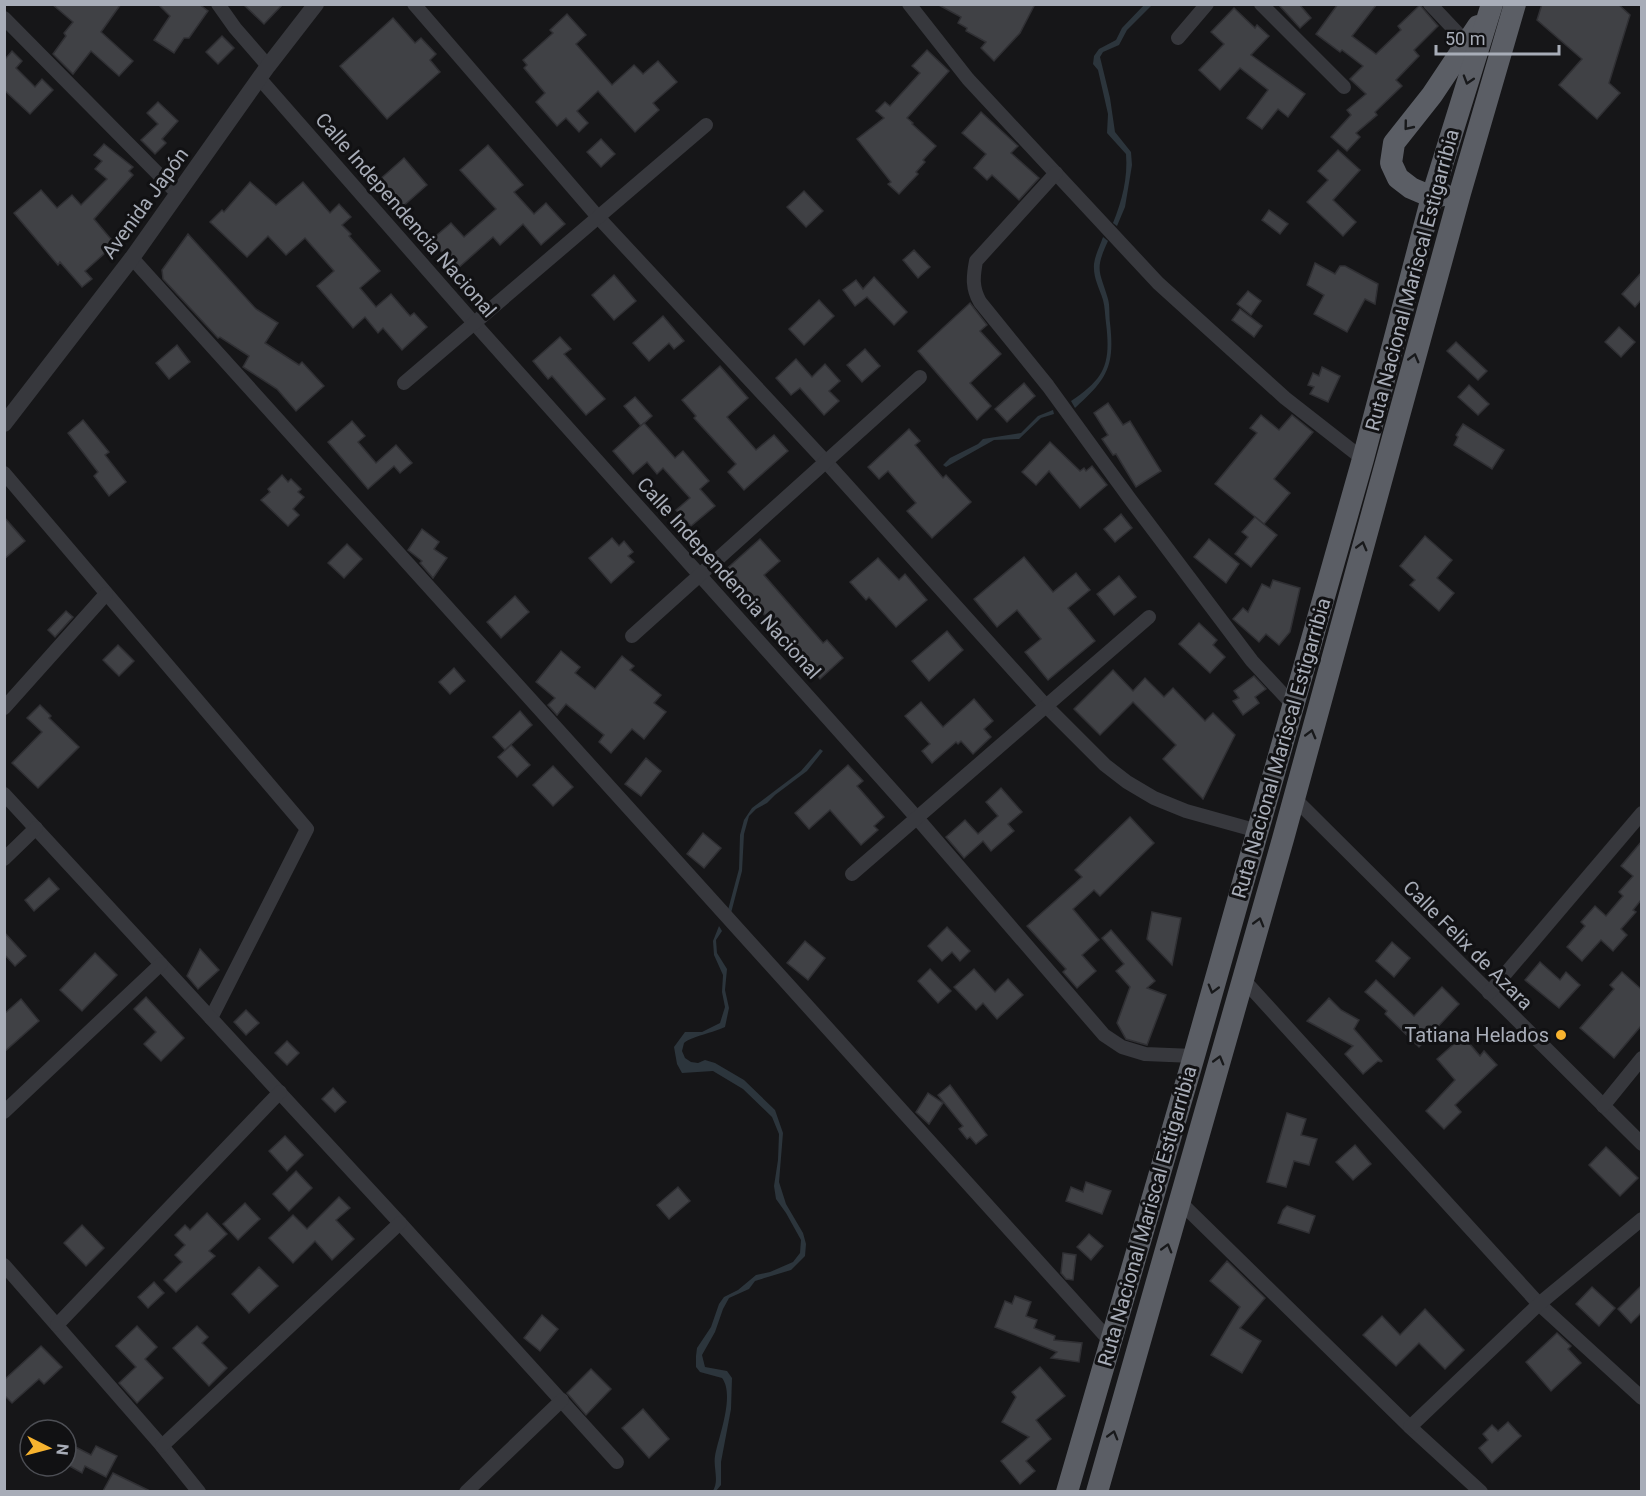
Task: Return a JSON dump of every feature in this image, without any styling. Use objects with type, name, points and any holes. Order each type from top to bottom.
[{"type":"highway","name":"Ruta Nacional Mariscal Estigarribia","points":[[1096,1491],[1180,1202],[1460,193],[1515,4]]},
{"type":"highway","points":[[1460,193],[1432,197],[1411,188],[1398,178],[1391,163],[1394,143],[1432,95],[1491,7]]},
{"type":"highway","name":"Ruta Nacional Mariscal Estigarribia","points":[[1067,1491],[1194,1056],[1363,459],[1432,197],[1491,7]]},
{"type":"street","name":"Calle Independencia Nacional","points":[[218,4],[264,72],[474,323],[917,818],[1104,1035],[1122,1047],[1145,1054],[1194,1056]]},
{"type":"street","name":"Avenida Japón","points":[[4,424],[132,258],[264,72],[316,4]]},
{"type":"street","points":[[414,4],[598,217],[826,462],[1046,706],[1105,765],[1145,793],[1186,811],[1258,831]]},
{"type":"street","points":[[909,4],[968,79],[1158,283],[1286,398],[1363,459]]},
{"type":"street","points":[[1178,38],[1207,4]]},
{"type":"street","points":[[1261,4],[1344,87]]},
{"type":"street","points":[[1430,4],[1466,42]]},
{"type":"street","points":[[4,18],[178,194]]},
{"type":"street","points":[[404,383],[706,125]]},
{"type":"street","points":[[1056,173],[976,261],[975,291],[980,302],[1048,386],[1252,661],[1293,705]]},
{"type":"street","points":[[132,258],[1110,1341]]},
{"type":"street","points":[[632,636],[920,377]]},
{"type":"street","points":[[4,472],[307,829],[211,1018]]},
{"type":"street","points":[[4,708],[106,594]]},
{"type":"street","points":[[852,874],[1149,617]]},
{"type":"street","points":[[4,794],[280,1092],[617,1462]]},
{"type":"street","name":"Calle Felix de Azara","points":[[1293,797],[1641,1144]]},
{"type":"street","points":[[1489,993],[1641,813]]},
{"type":"street","points":[[4,859],[36,828]]},
{"type":"street","points":[[4,1112],[161,963]]},
{"type":"street","points":[[1242,978],[1539,1304],[1641,1398]]},
{"type":"street","points":[[1603,1106],[1641,1058]]},
{"type":"street","points":[[57,1325],[280,1092]]},
{"type":"street","points":[[1180,1202],[1410,1427],[1481,1491]]},
{"type":"street","points":[[1410,1427],[1539,1304],[1641,1219]]},
{"type":"street","points":[[162,1446],[400,1223]]},
{"type":"street","points":[[4,1265],[199,1491]]},
{"type":"street","points":[[466,1491],[562,1401]]},
{"type":"shaded area","points":[[1145,4],[1152,5],[1127,30],[1119,45],[1103,52],[1100,57],[1115,132],[1131,152],[1132,165],[1125,207],[1117,226],[1113,223],[1124,189],[1126,154],[1107,133],[1108,114],[1098,70],[1093,64],[1094,56],[1099,49],[1116,40],[1122,28]]},
{"type":"shaded area","points":[[1103,237],[1108,241],[1101,259],[1100,271],[1109,305],[1110,362],[1095,389],[1075,408],[1071,401],[1092,385],[1106,360],[1107,337],[1104,306],[1094,269],[1095,257]]},
{"type":"shaded area","points":[[1053,410],[1054,414],[1041,418],[1019,439],[994,440],[946,467],[943,465],[950,458],[978,444],[983,439],[1021,433],[1038,416]]},
{"type":"shaded area","points":[[820,749],[823,751],[807,771],[749,816],[744,834],[742,871],[731,913],[728,910],[739,869],[740,835],[744,820],[752,808],[801,771]]},
{"type":"shaded area","points":[[719,926],[722,931],[716,940],[717,953],[727,969],[725,990],[729,1008],[725,1027],[684,1043],[682,1051],[685,1058],[691,1062],[698,1063],[705,1060],[715,1063],[744,1080],[775,1110],[783,1133],[779,1182],[786,1204],[803,1233],[806,1244],[805,1256],[791,1270],[755,1281],[749,1289],[729,1298],[715,1332],[702,1355],[705,1367],[727,1371],[732,1378],[731,1409],[721,1462],[721,1485],[712,1492],[716,1479],[715,1456],[725,1416],[727,1394],[722,1378],[700,1372],[696,1367],[697,1348],[711,1327],[719,1304],[724,1297],[738,1290],[756,1275],[770,1272],[793,1262],[800,1253],[801,1240],[776,1199],[774,1186],[779,1134],[772,1117],[743,1089],[713,1071],[682,1073],[677,1064],[674,1047],[685,1032],[702,1032],[720,1023],[725,1007],[722,992],[723,975],[714,955],[713,941]]},
{"type":"building","points":[[52,4],[121,4],[101,32],[133,61],[119,76],[91,51],[73,74],[53,54],[66,36],[64,33],[73,22]]},
{"type":"building","points":[[158,4],[199,4],[208,11],[189,38],[184,38],[174,53],[154,40],[170,16]]},
{"type":"building","points":[[243,4],[283,4],[264,24]]},
{"type":"building","points":[[937,4],[1035,4],[1020,33],[994,61],[981,48],[986,42],[966,31],[967,28],[958,23],[961,17]]},
{"type":"building","points":[[1278,4],[1299,4],[1311,18],[1300,28]]},
{"type":"building","points":[[1338,4],[1377,4],[1352,36],[1376,54],[1401,30],[1398,26],[1420,5],[1438,26],[1414,50],[1419,56],[1396,80],[1402,86],[1375,112],[1377,115],[1356,133],[1360,137],[1347,151],[1331,137],[1351,115],[1347,110],[1366,94],[1350,79],[1363,66],[1316,34]]},
{"type":"building","points":[[1542,4],[1618,4],[1630,15],[1609,83],[1620,93],[1597,119],[1559,85],[1582,59],[1537,20]]},
{"type":"building","points":[[1234,8],[1255,28],[1257,25],[1269,36],[1251,55],[1305,94],[1288,117],[1278,109],[1262,129],[1247,118],[1268,90],[1240,68],[1220,90],[1199,70],[1224,44],[1211,32]]},
{"type":"building","points":[[567,14],[586,35],[576,44],[612,85],[634,65],[643,74],[658,61],[677,82],[653,103],[659,110],[635,132],[598,91],[577,111],[588,123],[579,132],[566,118],[557,126],[536,102],[545,93],[524,68],[527,65],[523,60],[553,33],[550,30]]},
{"type":"building","points":[[393,18],[415,43],[421,38],[436,54],[430,60],[440,72],[387,119],[340,66]]},
{"type":"building","points":[[222,36],[234,48],[218,64],[206,52]]},
{"type":"building","points":[[927,50],[949,71],[907,118],[936,146],[923,160],[925,162],[916,172],[918,174],[899,194],[888,184],[891,182],[857,139],[884,118],[876,111],[885,102],[890,106],[920,73],[912,66]]},
{"type":"building","points":[[12,51],[22,61],[16,68],[35,87],[42,79],[53,90],[30,114],[4,90],[4,56],[6,58]]},
{"type":"building","points":[[158,102],[178,121],[162,139],[166,143],[155,154],[141,140],[158,124],[147,113]]},
{"type":"building","points":[[981,112],[1018,146],[1011,153],[1039,178],[1019,200],[992,175],[987,180],[974,168],[986,154],[962,133]]},
{"type":"building","points":[[601,139],[615,154],[601,167],[587,152]]},
{"type":"building","points":[[104,144],[133,167],[129,171],[133,175],[94,219],[115,244],[85,271],[92,279],[82,287],[60,262],[58,265],[14,213],[41,190],[57,208],[72,195],[81,205],[107,179],[95,169],[102,161],[94,155]]},
{"type":"building","points":[[488,145],[523,185],[514,192],[534,214],[546,203],[565,224],[541,245],[523,224],[500,245],[493,237],[457,269],[431,240],[451,223],[464,237],[496,209],[460,170]]},
{"type":"building","points":[[1338,150],[1360,170],[1333,200],[1356,222],[1343,236],[1307,202],[1328,180],[1318,171]]},
{"type":"building","points":[[404,158],[427,185],[401,208],[377,182]]},
{"type":"building","points":[[250,182],[276,205],[303,182],[330,213],[339,204],[351,217],[342,225],[380,271],[360,288],[376,307],[391,294],[410,316],[414,313],[427,327],[402,350],[383,328],[378,333],[365,317],[353,328],[317,286],[334,271],[305,238],[286,255],[268,236],[247,257],[210,222],[222,210],[224,212]]},
{"type":"building","points":[[804,191],[823,211],[806,227],[787,207]]},
{"type":"building","points":[[1269,210],[1288,224],[1280,234],[1262,220]]},
{"type":"building","points":[[188,234],[256,309],[278,323],[265,343],[299,365],[302,362],[324,386],[296,411],[277,389],[243,367],[249,356],[220,337],[218,338],[163,279],[162,270]]},
{"type":"building","points":[[914,250],[930,267],[918,278],[903,260]]},
{"type":"building","points":[[1315,263],[1335,274],[1340,266],[1345,266],[1378,284],[1375,304],[1365,299],[1347,332],[1314,314],[1324,295],[1307,285]]},
{"type":"building","points":[[1641,273],[1641,300],[1635,307],[1622,294]]},
{"type":"building","points":[[614,275],[636,301],[614,320],[592,295]]},
{"type":"building","points":[[874,277],[907,312],[894,325],[867,297],[855,306],[843,290],[856,280],[863,289]]},
{"type":"building","points":[[1248,291],[1261,301],[1251,315],[1237,304]]},
{"type":"building","points":[[819,300],[834,316],[804,345],[789,329]]},
{"type":"building","points":[[970,303],[987,325],[980,331],[1001,354],[970,383],[991,406],[977,420],[918,351]]},
{"type":"building","points":[[1240,309],[1262,326],[1254,337],[1232,320]]},
{"type":"building","points":[[663,316],[684,341],[674,349],[669,343],[649,361],[633,343]]},
{"type":"building","points":[[1619,327],[1635,342],[1621,357],[1605,342]]},
{"type":"building","points":[[560,337],[571,349],[564,354],[605,399],[586,415],[552,376],[548,379],[533,361]]},
{"type":"building","points":[[1456,342],[1487,371],[1478,380],[1447,351]]},
{"type":"building","points":[[177,345],[190,362],[169,379],[156,363]]},
{"type":"building","points":[[865,349],[880,366],[862,382],[847,365]]},
{"type":"building","points":[[796,359],[812,377],[825,364],[840,381],[829,391],[839,401],[824,415],[800,388],[791,395],[776,378]]},
{"type":"building","points":[[720,366],[748,398],[727,417],[756,450],[774,435],[788,451],[744,490],[728,472],[736,464],[694,418],[696,416],[682,400]]},
{"type":"building","points":[[1322,367],[1340,376],[1328,402],[1310,394],[1314,387],[1308,385],[1313,373],[1319,376]]},
{"type":"building","points":[[1024,383],[1035,396],[1007,422],[995,409]]},
{"type":"building","points":[[1469,385],[1489,404],[1478,415],[1458,397]]},
{"type":"building","points":[[635,397],[652,416],[641,426],[624,406]]},
{"type":"building","points":[[1108,403],[1123,425],[1130,421],[1161,471],[1136,487],[1116,454],[1113,455],[1102,439],[1108,435],[1094,413]]},
{"type":"building","points":[[1261,415],[1279,430],[1292,415],[1313,432],[1274,479],[1290,493],[1264,524],[1215,484],[1257,433],[1250,428]]},
{"type":"building","points":[[83,420],[109,452],[105,455],[126,482],[109,496],[94,476],[98,472],[68,433]]},
{"type":"building","points":[[352,421],[365,436],[358,442],[376,463],[396,445],[412,463],[400,473],[394,466],[368,489],[328,442]]},
{"type":"building","points":[[644,423],[675,458],[683,451],[709,481],[700,489],[715,506],[691,526],[676,510],[690,498],[663,468],[657,474],[647,462],[633,474],[613,451]]},
{"type":"building","points":[[1463,424],[1504,450],[1492,469],[1454,445],[1458,437],[1456,435]]},
{"type":"building","points":[[909,429],[920,441],[915,445],[943,478],[946,475],[971,502],[932,538],[907,511],[916,503],[888,471],[879,479],[868,467]]},
{"type":"building","points":[[1050,442],[1080,471],[1084,468],[1086,471],[1092,466],[1107,485],[1080,508],[1049,471],[1036,485],[1022,472]]},
{"type":"building","points":[[282,475],[288,482],[291,479],[301,489],[298,492],[304,497],[293,509],[299,515],[288,526],[261,500]]},
{"type":"building","points":[[1121,514],[1132,528],[1115,542],[1104,529]]},
{"type":"building","points":[[4,517],[25,541],[4,559]]},
{"type":"building","points":[[1255,517],[1277,535],[1251,567],[1235,554],[1248,537],[1242,532]]},
{"type":"building","points":[[422,529],[439,542],[434,549],[447,558],[433,578],[420,563],[422,561],[408,550]]},
{"type":"building","points":[[1425,536],[1452,560],[1437,578],[1454,593],[1439,611],[1410,585],[1415,580],[1400,566]]},
{"type":"building","points":[[612,538],[619,546],[624,541],[633,552],[628,556],[634,562],[611,583],[589,558]]},
{"type":"building","points":[[760,539],[780,561],[764,575],[823,643],[827,640],[843,658],[820,679],[789,645],[784,650],[773,637],[779,632],[745,592],[742,594],[723,572]]},
{"type":"building","points":[[1209,539],[1239,564],[1226,583],[1194,557]]},
{"type":"building","points":[[347,544],[362,559],[344,578],[328,563]]},
{"type":"building","points":[[1024,557],[1053,592],[1076,573],[1090,590],[1068,608],[1095,641],[1048,680],[1025,652],[1041,639],[1017,610],[997,627],[974,599]]},
{"type":"building","points":[[878,558],[899,580],[905,574],[927,600],[896,627],[869,597],[866,600],[850,582]]},
{"type":"building","points":[[1119,576],[1136,597],[1114,615],[1097,594]]},
{"type":"building","points":[[1273,580],[1300,588],[1290,632],[1279,645],[1266,634],[1259,642],[1233,619],[1243,608],[1248,612],[1262,584],[1270,588]]},
{"type":"building","points":[[515,596],[529,612],[501,638],[487,622]]},
{"type":"building","points":[[66,611],[73,617],[55,637],[48,630]]},
{"type":"building","points":[[1199,623],[1217,640],[1213,645],[1225,657],[1210,673],[1179,644]]},
{"type":"building","points":[[947,631],[963,650],[929,681],[912,661]]},
{"type":"building","points":[[118,645],[134,661],[119,676],[103,660]]},
{"type":"building","points":[[561,651],[580,667],[575,673],[595,689],[622,656],[634,666],[630,670],[661,695],[654,703],[666,712],[644,739],[632,729],[611,753],[599,742],[604,735],[566,704],[557,715],[548,705],[555,698],[536,682]]},
{"type":"building","points":[[454,668],[465,681],[450,694],[439,682]]},
{"type":"building","points":[[1113,670],[1133,691],[1145,678],[1164,697],[1173,688],[1205,721],[1213,713],[1235,735],[1203,799],[1163,759],[1176,745],[1133,702],[1100,735],[1074,709]]},
{"type":"building","points":[[1254,676],[1266,689],[1255,697],[1259,703],[1243,715],[1233,701],[1239,698],[1234,691]]},
{"type":"building","points":[[974,699],[993,721],[984,729],[991,737],[973,754],[961,741],[958,744],[956,742],[932,763],[922,751],[930,744],[905,716],[921,702],[943,727]]},
{"type":"building","points":[[40,705],[51,716],[49,718],[79,747],[38,788],[12,763],[42,732],[27,718]]},
{"type":"building","points":[[520,711],[532,725],[505,750],[493,737]]},
{"type":"building","points":[[511,745],[530,765],[517,777],[498,757]]},
{"type":"building","points":[[646,758],[661,771],[641,796],[625,784]]},
{"type":"building","points":[[848,765],[863,781],[857,786],[884,817],[874,826],[878,830],[861,845],[830,810],[809,829],[795,813]]},
{"type":"building","points":[[553,766],[573,787],[553,806],[533,785]]},
{"type":"building","points":[[1001,788],[1022,812],[1008,824],[1014,831],[991,851],[983,841],[964,858],[946,837],[965,820],[978,834],[998,816],[986,802]]},
{"type":"building","points":[[1130,817],[1154,843],[1100,896],[1094,890],[1073,909],[1099,940],[1082,955],[1096,971],[1077,988],[1063,972],[1066,969],[1027,926],[1082,877],[1075,870]]},
{"type":"building","points":[[703,833],[721,848],[704,868],[687,854]]},
{"type":"building","points":[[1641,842],[1641,900],[1633,910],[1636,912],[1621,929],[1627,935],[1613,951],[1601,940],[1582,961],[1567,947],[1585,926],[1581,922],[1595,906],[1606,916],[1623,896],[1619,892],[1633,876],[1621,866]]},
{"type":"building","points":[[49,878],[59,889],[34,911],[25,900]]},
{"type":"building","points":[[1152,912],[1181,918],[1172,965],[1147,939]]},
{"type":"building","points":[[947,927],[970,951],[960,961],[952,952],[942,961],[928,946]]},
{"type":"building","points":[[1111,930],[1155,981],[1147,988],[1166,995],[1147,1045],[1126,1039],[1117,1023],[1130,987],[1116,971],[1124,964],[1102,938]]},
{"type":"building","points":[[4,932],[26,956],[15,966],[4,954]]},
{"type":"building","points":[[805,941],[825,958],[808,980],[787,963]]},
{"type":"building","points":[[1392,942],[1410,958],[1394,977],[1376,961]]},
{"type":"building","points":[[200,949],[219,970],[198,989],[187,976]]},
{"type":"building","points":[[95,953],[117,975],[82,1011],[60,990]]},
{"type":"building","points":[[1540,962],[1560,980],[1566,972],[1580,985],[1559,1008],[1525,980]]},
{"type":"building","points":[[930,969],[951,991],[938,1003],[918,981]]},
{"type":"building","points":[[974,969],[995,992],[1008,979],[1023,995],[997,1019],[983,1003],[976,1010],[954,987]]},
{"type":"building","points":[[1622,972],[1641,989],[1641,1026],[1614,1058],[1580,1028],[1614,989],[1610,985]]},
{"type":"building","points":[[1376,980],[1414,1016],[1442,987],[1459,1004],[1419,1047],[1385,1014],[1387,1011],[1365,992]]},
{"type":"building","points":[[146,997],[184,1038],[161,1061],[144,1044],[156,1032],[134,1009]]},
{"type":"building","points":[[1329,998],[1341,1010],[1359,1020],[1354,1029],[1382,1061],[1378,1061],[1363,1074],[1345,1054],[1353,1046],[1307,1021]]},
{"type":"building","points":[[21,999],[39,1021],[4,1052],[4,1014]]},
{"type":"building","points":[[246,1010],[259,1023],[246,1035],[234,1022]]},
{"type":"building","points":[[1463,1036],[1480,1056],[1484,1051],[1497,1065],[1455,1105],[1461,1112],[1444,1129],[1426,1111],[1455,1080],[1437,1059]]},
{"type":"building","points":[[287,1041],[299,1053],[287,1065],[275,1053]]},
{"type":"building","points":[[950,1085],[987,1135],[976,1144],[970,1137],[967,1139],[959,1129],[963,1126],[938,1095]]},
{"type":"building","points":[[333,1088],[346,1102],[335,1112],[322,1099]]},
{"type":"building","points":[[928,1093],[943,1103],[929,1124],[916,1112]]},
{"type":"building","points":[[1287,1113],[1306,1119],[1301,1135],[1317,1139],[1309,1165],[1294,1161],[1286,1187],[1267,1182]]},
{"type":"building","points":[[285,1136],[303,1155],[287,1171],[269,1151]]},
{"type":"building","points":[[1355,1145],[1371,1164],[1353,1180],[1336,1162]]},
{"type":"building","points":[[1606,1147],[1638,1178],[1620,1196],[1589,1165]]},
{"type":"building","points":[[296,1171],[312,1188],[289,1211],[273,1194]]},
{"type":"building","points":[[1086,1182],[1111,1191],[1102,1214],[1066,1201],[1071,1187],[1083,1192]]},
{"type":"building","points":[[678,1187],[690,1201],[669,1219],[657,1205]]},
{"type":"building","points":[[339,1197],[350,1208],[336,1220],[354,1239],[332,1260],[315,1241],[293,1263],[269,1238],[293,1215],[307,1229]]},
{"type":"building","points":[[245,1203],[260,1219],[238,1240],[223,1224]]},
{"type":"building","points":[[1287,1206],[1315,1216],[1309,1233],[1278,1223]]},
{"type":"building","points":[[207,1213],[227,1234],[209,1251],[215,1256],[176,1292],[164,1280],[182,1262],[175,1255],[185,1245],[175,1235],[185,1225],[190,1230]]},
{"type":"building","points":[[82,1225],[104,1248],[86,1266],[64,1243]]},
{"type":"building","points":[[1089,1234],[1103,1246],[1091,1260],[1077,1247]]},
{"type":"building","points":[[1063,1253],[1076,1255],[1073,1280],[1066,1279],[1061,1273]]},
{"type":"building","points":[[1227,1261],[1265,1298],[1240,1328],[1261,1341],[1242,1373],[1211,1355],[1240,1307],[1210,1281]]},
{"type":"building","points":[[259,1267],[278,1286],[249,1313],[232,1294]]},
{"type":"building","points":[[154,1282],[164,1293],[148,1308],[138,1297]]},
{"type":"building","points":[[1641,1286],[1641,1313],[1631,1323],[1618,1309]]},
{"type":"building","points":[[1592,1287],[1615,1308],[1599,1326],[1576,1304]]},
{"type":"building","points":[[1015,1296],[1031,1302],[1026,1316],[1037,1320],[1034,1328],[1055,1336],[1054,1340],[1082,1343],[1079,1362],[1051,1358],[1057,1352],[995,1327],[1005,1301],[1012,1304]]},
{"type":"building","points":[[1425,1309],[1464,1350],[1445,1369],[1419,1343],[1396,1366],[1363,1335],[1382,1316],[1400,1335]]},
{"type":"building","points":[[542,1315],[558,1329],[540,1351],[524,1338]]},
{"type":"building","points":[[137,1326],[157,1347],[145,1359],[163,1378],[137,1403],[119,1383],[136,1367],[116,1346]]},
{"type":"building","points":[[197,1326],[208,1337],[202,1343],[227,1368],[209,1386],[173,1348]]},
{"type":"building","points":[[1557,1333],[1571,1346],[1568,1349],[1581,1363],[1551,1391],[1526,1362]]},
{"type":"building","points":[[41,1346],[62,1367],[44,1384],[39,1379],[12,1403],[4,1395],[4,1380]]},
{"type":"building","points":[[1040,1367],[1065,1396],[1036,1420],[1051,1439],[1026,1461],[1035,1471],[1020,1484],[1001,1461],[1029,1437],[1002,1422],[1016,1397],[1012,1392]]},
{"type":"building","points":[[591,1369],[611,1389],[586,1415],[567,1393]]},
{"type":"building","points":[[643,1409],[669,1439],[649,1458],[622,1428]]},
{"type":"building","points":[[1508,1422],[1521,1436],[1492,1463],[1479,1448],[1488,1440],[1483,1434],[1492,1425],[1498,1431]]},
{"type":"building","points":[[96,1446],[117,1456],[106,1477],[85,1466],[82,1473],[78,1471],[78,1448],[91,1455]]},
{"type":"building","points":[[113,1473],[150,1491],[103,1491]]},
{"type":"place","name":"Tatiana Helados","points":[[1561,1035]]}]
